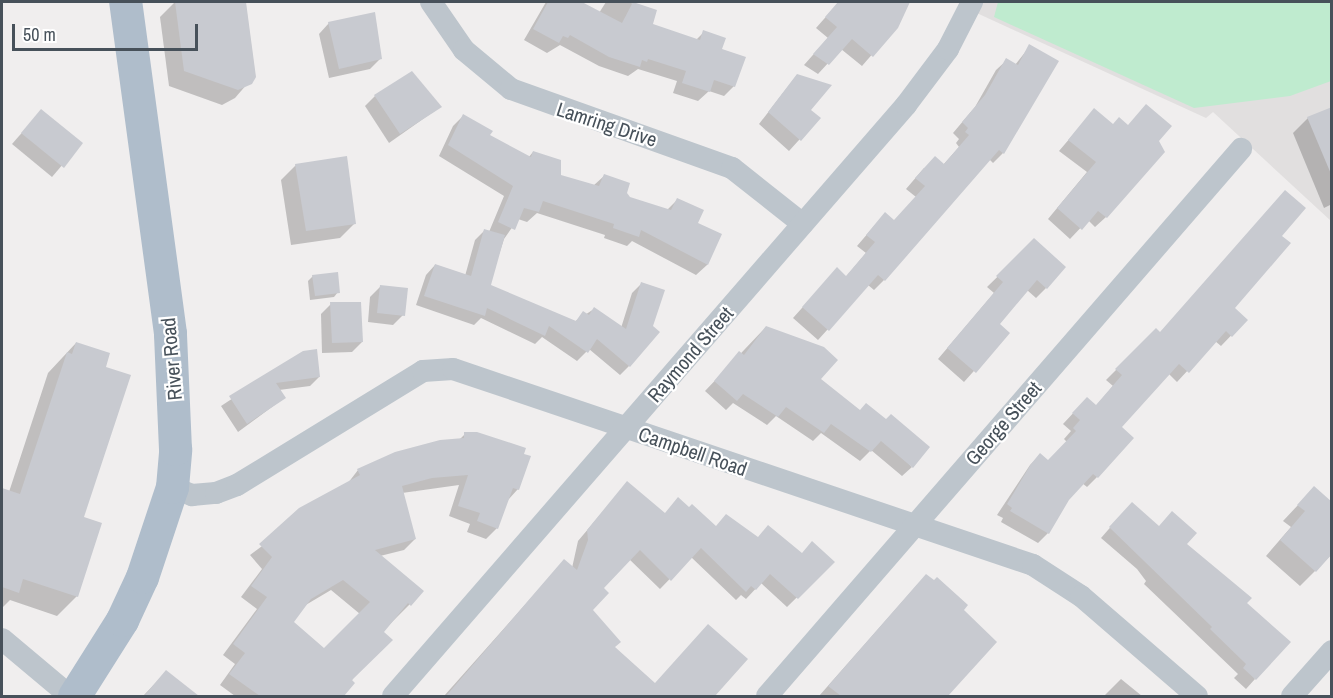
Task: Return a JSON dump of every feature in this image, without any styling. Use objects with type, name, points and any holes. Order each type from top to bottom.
[{"type":"main road","name":"River Road","points":[[72,696],[122,620],[142,578],[172,487],[174,371],[125,2]]},
{"type":"street","name":"Lamring Drive","points":[[431,2],[464,50],[512,89],[732,168],[802,224]]},
{"type":"street","name":"Raymond Street","points":[[393,696],[927,78],[948,49],[972,2]]},
{"type":"street","name":"George Street","points":[[766,696],[1240,149]]},
{"type":"street","name":"Campbell Road","points":[[172,487],[192,495],[216,493],[237,485],[423,371],[438,368],[626,428],[1033,565],[1058,578],[1197,696]]},
{"type":"street","points":[[2,639],[72,696]]},
{"type":"street","points":[[1292,696],[1332,651]]},
{"type":"shaded area","points":[[972,2],[1331,2],[1331,221],[1213,112],[1206,118],[968,9]]},
{"type":"green space","points":[[998,2],[1331,2],[1331,81],[1290,96],[1194,108],[994,17]]},
{"type":"building","points":[[175,2],[246,2],[256,77],[252,84],[238,90],[184,71]]},
{"type":"building","points":[[548,2],[582,2],[622,23],[633,2],[657,10],[653,24],[700,40],[703,30],[726,38],[722,49],[746,57],[735,87],[714,80],[710,92],[682,83],[686,71],[648,59],[647,62],[642,60],[640,67],[609,57],[570,35],[568,38],[563,36],[559,43],[533,29]]},
{"type":"building","points":[[838,2],[910,2],[898,28],[873,57],[852,39],[829,65],[813,54],[837,27],[825,17]]},
{"type":"building","points":[[375,12],[382,59],[339,69],[328,22]]},
{"type":"building","points":[[1029,44],[1059,61],[1004,154],[999,150],[885,281],[878,275],[829,331],[802,307],[837,267],[846,276],[875,242],[866,235],[885,212],[894,220],[925,186],[915,178],[935,156],[944,164],[969,135],[965,132],[968,128],[962,122],[985,95],[1006,58],[1018,65]]},
{"type":"building","points":[[412,71],[442,107],[400,134],[374,95]]},
{"type":"building","points":[[797,74],[832,85],[811,110],[821,118],[801,141],[768,112]]},
{"type":"building","points":[[1146,104],[1172,126],[1159,141],[1165,152],[1107,218],[1098,211],[1082,230],[1057,208],[1096,162],[1068,140],[1094,108],[1113,124],[1119,117],[1128,125]]},
{"type":"building","points":[[1332,107],[1332,174],[1331,174],[1307,117]]},
{"type":"building","points":[[41,109],[83,143],[64,168],[21,133]]},
{"type":"building","points":[[463,114],[493,131],[490,135],[531,157],[533,151],[561,160],[561,175],[599,186],[604,174],[630,183],[627,193],[630,197],[671,210],[677,198],[704,210],[698,223],[722,234],[708,265],[641,230],[639,237],[613,228],[614,224],[543,201],[539,212],[524,208],[515,230],[498,222],[513,186],[448,145]]},
{"type":"building","points":[[347,156],[356,224],[306,231],[295,164]]},
{"type":"building","points":[[1285,190],[1306,208],[1282,236],[1291,243],[1235,308],[1248,320],[1232,337],[1226,331],[1189,373],[1179,364],[1122,427],[1134,438],[1098,478],[1093,474],[1069,500],[1049,534],[1010,511],[1012,508],[1007,504],[1040,453],[1048,460],[1076,431],[1073,428],[1080,420],[1072,413],[1087,397],[1096,405],[1122,375],[1115,369],[1156,328],[1160,332]]},
{"type":"building","points":[[484,229],[505,235],[491,285],[576,321],[583,311],[589,315],[594,307],[626,329],[641,282],[665,290],[653,326],[660,332],[630,367],[597,339],[588,353],[549,326],[545,336],[487,308],[485,316],[424,296],[435,264],[471,276]]},
{"type":"building","points":[[1034,238],[1066,267],[1047,289],[1037,280],[1000,324],[1010,333],[976,373],[947,348],[1003,282],[996,276]]},
{"type":"building","points":[[338,272],[340,293],[315,296],[312,275]]},
{"type":"building","points":[[380,285],[408,288],[405,316],[377,313]]},
{"type":"building","points":[[330,302],[361,302],[363,342],[332,343]]},
{"type":"building","points":[[766,326],[824,347],[838,360],[821,379],[860,410],[866,403],[886,419],[891,414],[930,447],[913,468],[881,441],[871,452],[831,424],[824,433],[786,407],[778,417],[743,394],[737,401],[714,381],[739,351],[744,355]]},
{"type":"building","points":[[76,342],[110,353],[106,367],[131,375],[84,517],[102,523],[78,597],[23,579],[19,593],[2,587],[2,488],[20,494],[67,352],[72,354]]},
{"type":"building","points":[[317,349],[320,377],[276,383],[286,398],[247,424],[229,396],[303,351]]},
{"type":"building","points":[[464,432],[477,432],[526,448],[524,454],[531,456],[519,490],[513,488],[498,529],[477,521],[480,513],[458,506],[468,475],[432,478],[402,486],[416,539],[375,550],[424,591],[411,606],[408,603],[384,632],[393,640],[352,680],[355,683],[344,696],[260,696],[229,674],[245,653],[233,644],[267,597],[251,586],[272,557],[259,544],[299,508],[360,475],[357,469],[395,452],[440,440],[464,438]],"holes":[[[343,580],[370,602],[324,648],[294,622],[311,599]]]},
{"type":"building","points":[[627,481],[665,513],[678,497],[689,507],[692,504],[716,526],[726,514],[758,537],[768,525],[802,553],[812,541],[835,562],[798,599],[770,574],[756,590],[751,586],[746,592],[701,548],[671,581],[640,550],[604,588],[609,593],[593,610],[621,642],[615,647],[655,683],[708,624],[748,659],[715,696],[446,696],[564,559],[577,570],[588,540],[587,530]]},
{"type":"building","points":[[1314,486],[1332,502],[1332,554],[1316,572],[1280,540],[1305,511],[1297,505]]},
{"type":"building","points":[[1132,502],[1159,526],[1172,511],[1197,533],[1187,544],[1252,598],[1247,603],[1291,642],[1256,680],[1243,668],[1246,664],[1210,629],[1212,627],[1109,527]]},
{"type":"building","points":[[926,574],[934,580],[937,577],[968,605],[964,610],[997,642],[948,696],[841,696],[828,686]]},
{"type":"building","points":[[166,670],[199,696],[144,696]]}]
